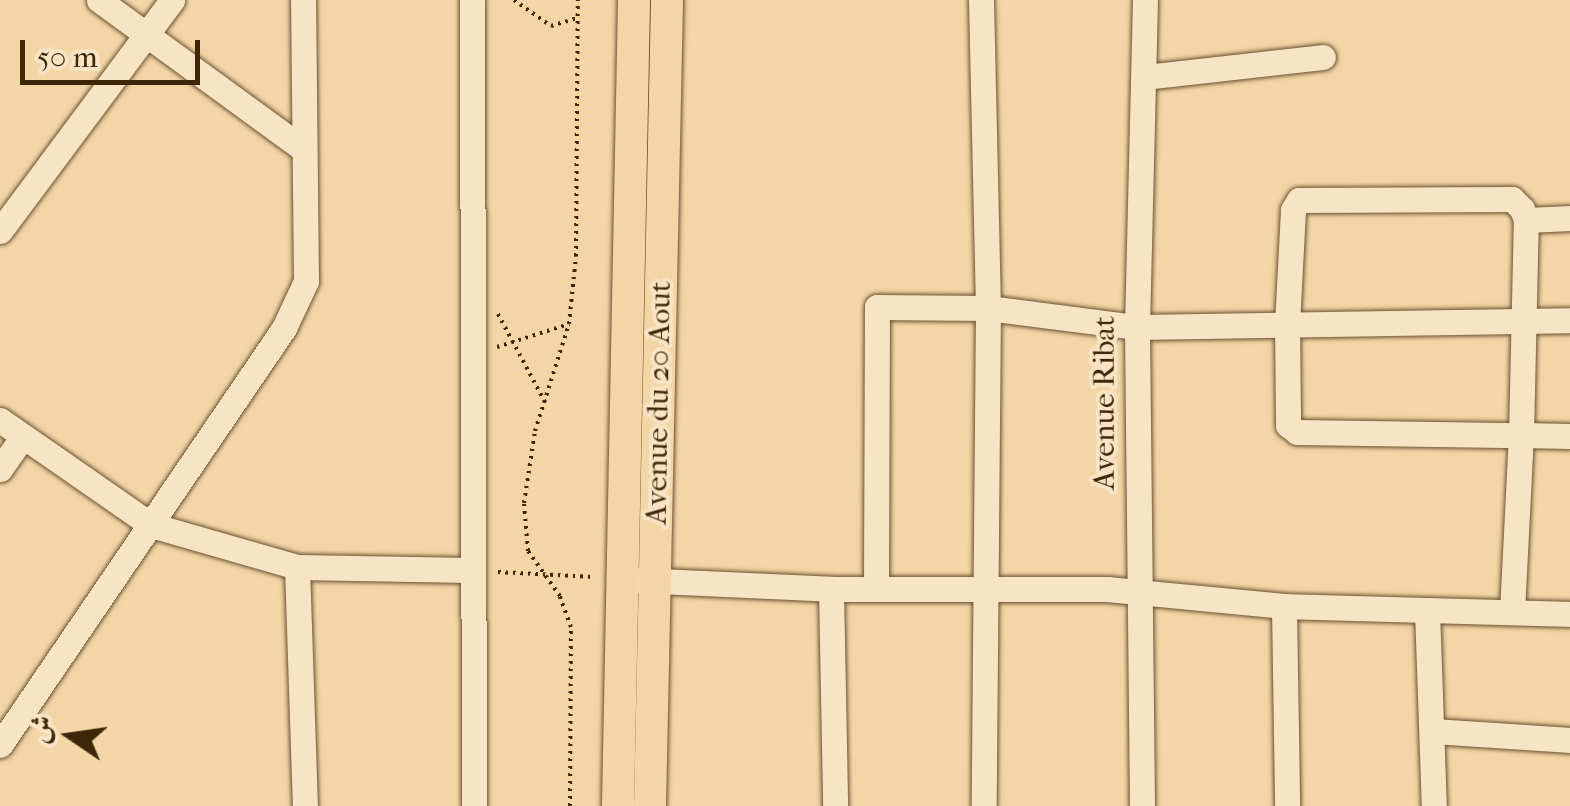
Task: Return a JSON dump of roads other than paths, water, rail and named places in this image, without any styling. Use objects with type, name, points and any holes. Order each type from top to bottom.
[{"type":"main road","name":"Avenue du 20 Aout","points":[[634,0],[639,580],[650,806]]},
{"type":"main road","name":"Avenue du 20 Aout","points":[[618,806],[639,580],[667,0]]},
{"type":"street","points":[[99,0],[303,149]]},
{"type":"street","points":[[0,231],[172,0]]},
{"type":"street","points":[[2,737],[284,328],[306,281],[302,0]]},
{"type":"street","points":[[472,0],[474,806]]},
{"type":"street","points":[[981,0],[988,308],[984,806]]},
{"type":"street","name":"Avenue Ribat","points":[[1142,806],[1137,327],[1144,0]]},
{"type":"street","points":[[1144,77],[1324,57]]},
{"type":"street","points":[[1512,612],[1520,436],[1526,220],[1512,199],[1299,200],[1286,323],[1284,415],[1297,432],[1520,436],[1570,436]]},
{"type":"street","points":[[1526,220],[1570,218]]},
{"type":"street","points":[[876,590],[876,307],[988,308],[1137,327],[1570,320]]},
{"type":"street","points":[[0,420],[151,526],[297,567],[471,570]]},
{"type":"street","points":[[0,469],[22,436]]},
{"type":"street","points":[[297,567],[305,806]]},
{"type":"street","points":[[639,580],[876,590],[984,586],[1137,592],[1284,606],[1570,614]]},
{"type":"street","points":[[831,589],[835,806]]},
{"type":"street","points":[[1284,606],[1286,806]]},
{"type":"street","points":[[1428,610],[1434,806]]},
{"type":"street","points":[[1434,731],[1570,740]]}]
